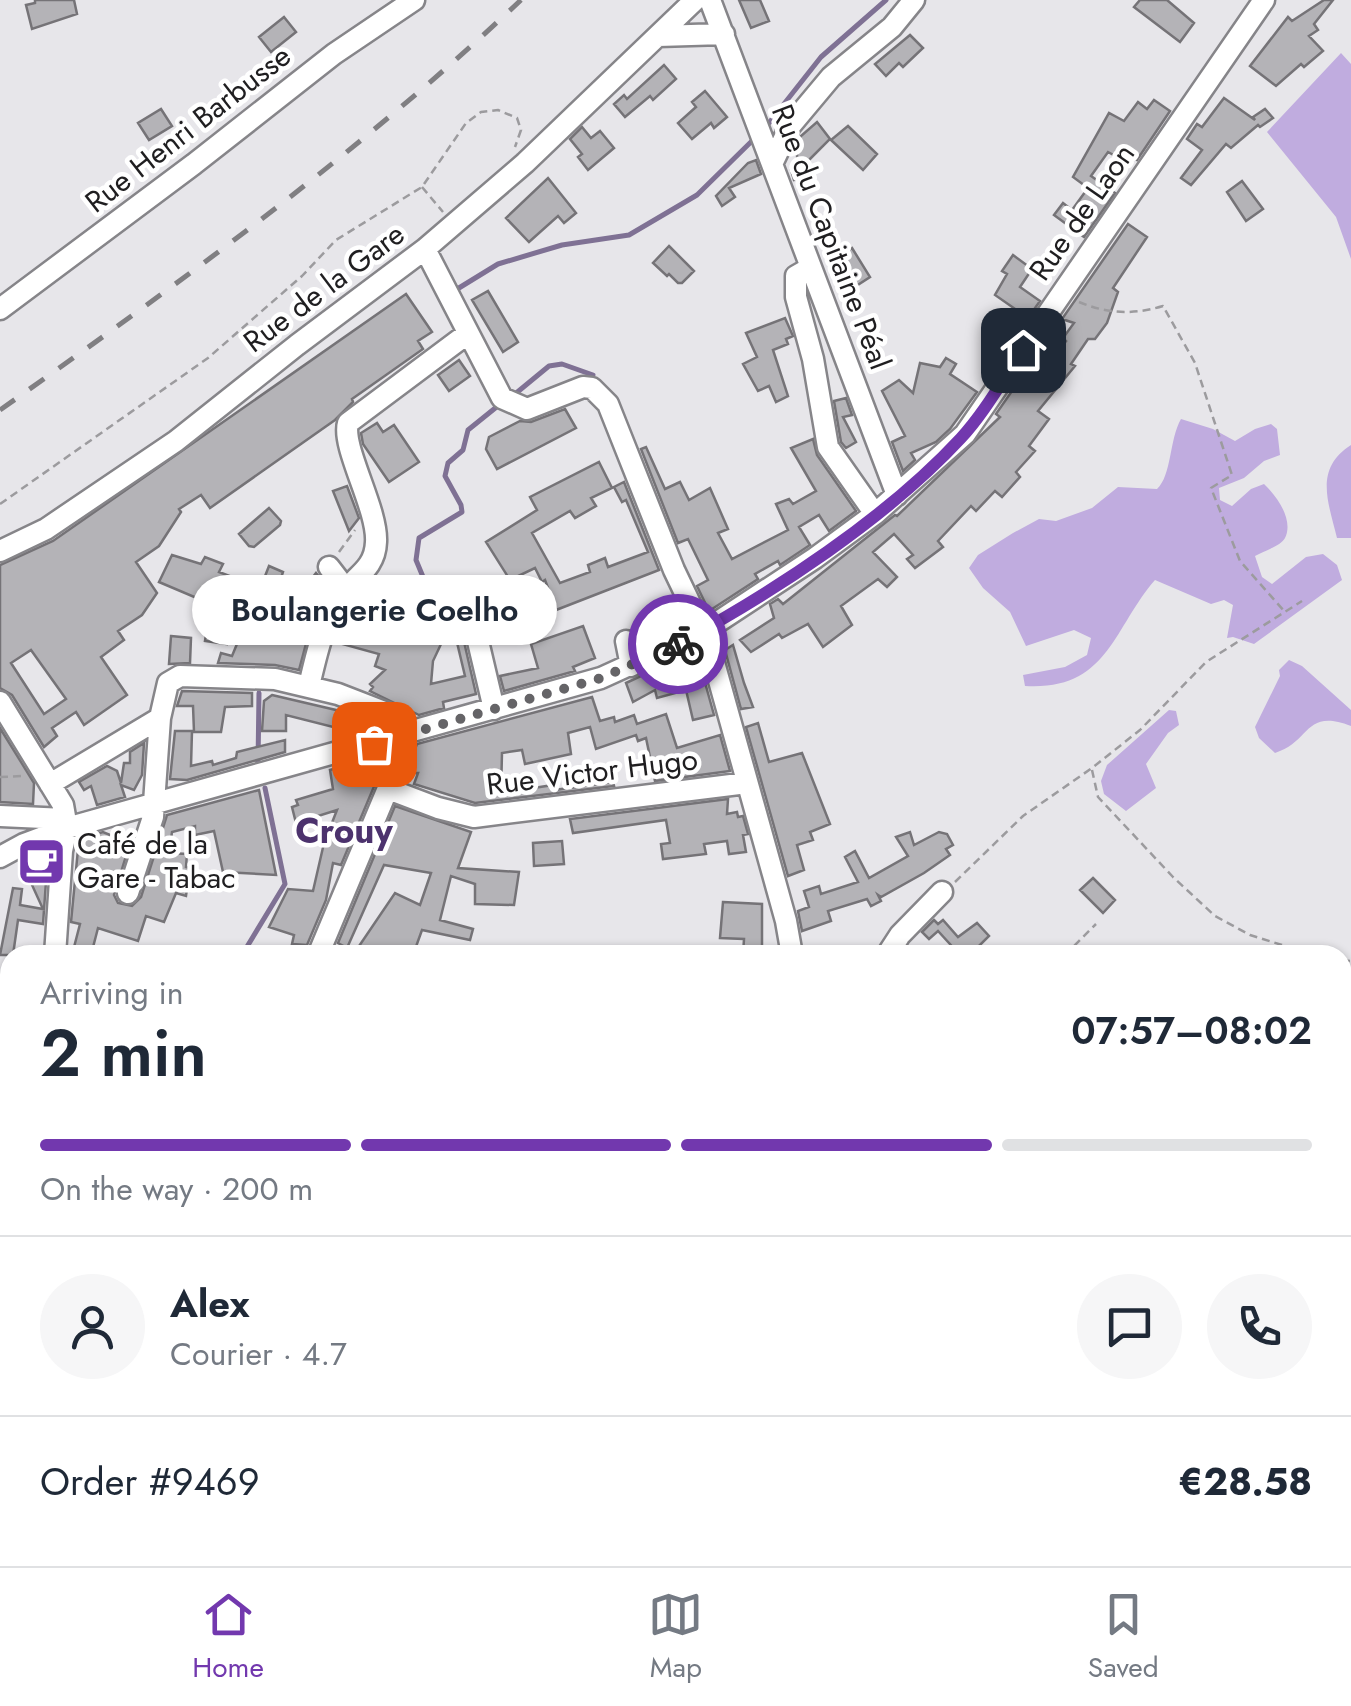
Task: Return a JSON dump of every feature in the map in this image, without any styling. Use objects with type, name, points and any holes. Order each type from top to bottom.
[{"type":"street","name":"Rue Henri Barbusse","points":[[0,309],[334,54],[414,0]]},
{"type":"street","name":"Rue de la Gare","points":[[0,551],[46,529],[176,441],[425,249],[525,164],[695,0]]},
{"type":"street","name":"Rue du Capitaine Péal","points":[[710,0],[897,495]]},
{"type":"street","points":[[772,164],[790,126],[831,77],[892,27],[914,0]]},
{"type":"street","name":"Rue de Laon","points":[[66,824],[156,804],[403,736],[632,666],[704,630],[816,558],[897,495],[965,434],[1264,0]]},
{"type":"street","points":[[658,36],[724,34]]},
{"type":"street","points":[[425,249],[502,398],[528,409],[582,387],[592,388],[608,404],[674,570],[704,630],[790,945]]},
{"type":"street","points":[[810,268],[796,276],[796,297],[819,385],[828,447],[874,514]]},
{"type":"street","points":[[310,686],[318,644],[346,589],[368,569],[376,544],[364,483],[345,432],[338,428],[466,334]]},
{"type":"street","points":[[328,567],[346,589],[411,617],[419,617],[457,596],[468,599],[494,709]]},
{"type":"street","points":[[626,641],[632,666]]},
{"type":"street","points":[[128,893],[156,804],[160,718],[168,684],[180,676],[274,678],[310,686],[387,713],[400,723],[403,736],[388,788],[322,945]]},
{"type":"street","points":[[0,702],[63,804],[66,824],[56,945]]},
{"type":"street","points":[[50,784],[160,718]]},
{"type":"street","name":"Rue Victor Hugo","points":[[388,788],[474,817],[747,784]]},
{"type":"street","points":[[0,816],[66,824]]},
{"type":"street","points":[[0,858],[66,824]]},
{"type":"street","points":[[893,945],[942,892]]},
{"type":"path","points":[[0,504],[208,358],[302,276],[336,240],[422,187],[466,123],[482,112],[498,110],[518,118],[521,130],[515,148]]},
{"type":"path","points":[[422,187],[454,224]]},
{"type":"path","points":[[1062,294],[1095,308],[1136,314],[1162,306],[1195,362],[1232,475],[1211,488],[1240,561],[1286,613]]},
{"type":"path","points":[[328,567],[358,526]]},
{"type":"path","points":[[942,892],[968,872],[1023,816],[1140,730],[1206,662],[1302,602]]},
{"type":"path","points":[[1092,768],[1098,797],[1173,877],[1215,916],[1250,936],[1280,945]]},
{"type":"path","points":[[0,777],[18,776]]},
{"type":"path","points":[[1074,945],[1096,924]]},
{"type":"shaded area","points":[[1341,53],[1351,64],[1351,259],[1336,217],[1267,132]]},
{"type":"shaded area","points":[[1181,419],[1235,441],[1271,424],[1277,429],[1280,455],[1264,461],[1244,478],[1219,488],[1220,500],[1232,506],[1251,489],[1264,484],[1279,502],[1286,516],[1285,538],[1255,556],[1262,577],[1272,584],[1306,557],[1323,554],[1337,565],[1342,580],[1254,644],[1227,638],[1233,605],[1224,600],[1211,604],[1155,580],[1092,667],[1053,685],[1025,686],[1023,675],[1065,667],[1087,655],[1091,638],[1074,630],[1026,646],[1010,612],[983,588],[969,568],[978,555],[1039,519],[1056,521],[1092,508],[1118,487],[1157,489],[1165,475]]},
{"type":"shaded area","points":[[1351,445],[1351,538],[1337,538],[1328,499],[1328,475],[1339,454]]},
{"type":"shaded area","points":[[1289,660],[1302,666],[1351,710],[1351,726],[1324,721],[1275,753],[1259,738],[1255,727],[1280,676],[1279,670]]},
{"type":"shaded area","points":[[1169,710],[1176,711],[1179,725],[1168,733],[1146,764],[1156,788],[1126,811],[1104,794],[1101,781],[1107,765]]},
{"type":"building","points":[[35,0],[74,0],[77,14],[32,29],[26,5]]},
{"type":"building","points":[[739,0],[760,0],[769,21],[751,28]]},
{"type":"building","points":[[1140,0],[1167,0],[1194,23],[1180,42],[1134,7]]},
{"type":"building","points":[[1324,0],[1333,0],[1314,24],[1318,30],[1309,36],[1323,51],[1276,86],[1250,66],[1288,17],[1292,21]]},
{"type":"building","points":[[284,17],[296,32],[271,52],[259,37]]},
{"type":"building","points":[[910,35],[923,48],[903,67],[899,63],[886,76],[875,64]]},
{"type":"building","points":[[664,65],[676,79],[653,100],[650,96],[625,117],[614,104],[624,95],[627,99]]},
{"type":"building","points":[[705,91],[727,117],[714,128],[711,123],[692,139],[678,123],[696,107],[692,102]]},
{"type":"building","points":[[1224,98],[1255,120],[1253,117],[1265,109],[1273,118],[1258,125],[1231,148],[1226,144],[1191,185],[1181,178],[1202,150],[1187,139],[1197,124],[1202,127]]},
{"type":"building","points":[[1154,100],[1170,111],[1137,160],[1125,152],[1121,159],[1108,152],[1091,176],[1115,193],[1084,237],[1054,215],[1063,203],[1072,210],[1088,188],[1073,177],[1109,113],[1124,121],[1138,102],[1147,109]]},
{"type":"building","points":[[161,109],[172,126],[149,140],[138,123]]},
{"type":"building","points":[[817,122],[830,139],[806,163],[809,176],[794,180],[791,170],[798,165],[796,146]]},
{"type":"building","points":[[848,126],[877,154],[863,170],[831,140]]},
{"type":"building","points":[[582,127],[591,138],[600,131],[614,148],[588,170],[570,139]]},
{"type":"building","points":[[756,160],[761,174],[729,188],[735,197],[722,206],[716,196],[748,163]]},
{"type":"building","points":[[548,178],[576,213],[564,223],[558,216],[529,242],[506,218]]},
{"type":"building","points":[[1242,181],[1263,209],[1246,221],[1227,192]]},
{"type":"building","points":[[1128,224],[1147,237],[1113,288],[1118,292],[1107,323],[1095,339],[1088,339],[1071,364],[1075,366],[1038,411],[1049,419],[1029,446],[1035,451],[1016,472],[1020,477],[1002,497],[995,491],[976,511],[971,506],[938,541],[943,547],[915,568],[907,559],[913,555],[894,534],[873,552],[897,577],[887,587],[878,579],[841,606],[852,625],[823,647],[808,624],[782,638],[779,634],[751,652],[740,640],[774,618],[770,604],[778,599],[783,604],[897,516],[1000,417],[996,414],[1019,381],[1030,388],[1066,341],[1063,338],[1074,323],[1062,319]]},
{"type":"building","points":[[669,246],[694,271],[682,283],[653,263]]},
{"type":"building","points":[[852,248],[870,277],[853,288],[835,259]]},
{"type":"building","points":[[1013,255],[1032,269],[1020,287],[1040,301],[1028,318],[995,295],[1007,274],[1002,271]]},
{"type":"building","points":[[488,291],[518,342],[503,352],[472,300]]},
{"type":"building","points":[[406,294],[432,332],[418,341],[423,349],[352,399],[335,420],[210,508],[201,495],[179,509],[181,512],[159,546],[136,562],[157,593],[142,615],[118,631],[124,640],[101,657],[127,695],[84,725],[76,712],[52,728],[57,736],[44,747],[12,695],[0,688],[0,565],[53,541]],"holes":[[[31,650],[66,699],[44,714],[11,663]]]},
{"type":"building","points":[[785,318],[793,336],[786,339],[788,344],[773,350],[788,396],[776,402],[769,386],[758,391],[743,364],[757,357],[746,333]]},
{"type":"building","points":[[946,358],[956,364],[950,374],[977,392],[936,442],[911,453],[915,460],[903,471],[892,442],[905,436],[882,391],[899,380],[913,393],[920,363],[940,367]]},
{"type":"building","points":[[459,360],[470,376],[449,391],[438,375]]},
{"type":"building","points":[[846,398],[852,415],[843,417],[856,442],[846,448],[841,442],[834,401]]},
{"type":"building","points":[[565,409],[576,428],[497,469],[486,449],[489,437],[520,421],[531,422]]},
{"type":"building","points":[[377,423],[383,432],[394,425],[419,462],[389,482],[363,444],[361,433]]},
{"type":"building","points":[[813,439],[817,455],[856,511],[829,531],[819,515],[799,527],[810,545],[780,565],[778,561],[755,574],[758,579],[709,611],[697,586],[708,580],[688,539],[678,543],[641,449],[646,447],[665,489],[680,482],[689,500],[710,488],[728,529],[718,533],[732,559],[788,530],[776,504],[789,499],[793,504],[816,491],[791,448]]},
{"type":"building","points":[[599,462],[612,488],[591,498],[596,506],[575,518],[570,511],[532,533],[560,583],[590,572],[588,565],[605,558],[608,567],[648,552],[626,500],[622,502],[614,487],[624,482],[659,570],[556,610],[545,580],[542,582],[535,568],[510,580],[486,542],[537,510],[530,497]]},
{"type":"building","points":[[347,486],[359,518],[349,531],[333,491]]},
{"type":"building","points":[[269,508],[281,521],[280,525],[254,547],[249,546],[239,534]]},
{"type":"building","points":[[172,555],[201,564],[205,557],[223,564],[219,572],[240,580],[227,644],[205,641],[211,604],[159,582]]},
{"type":"building","points":[[269,566],[283,572],[282,575],[309,582],[316,573],[329,589],[311,625],[299,670],[218,663],[221,653],[232,656],[249,615],[273,621],[283,599],[260,589]]},
{"type":"building","points":[[509,589],[512,608],[487,619],[481,595]]},
{"type":"building","points":[[348,610],[402,628],[407,640],[430,634],[442,642],[433,661],[431,684],[465,676],[450,613],[457,611],[476,694],[443,702],[444,708],[419,715],[370,691],[370,684],[385,670],[375,666],[379,654],[335,642]]},
{"type":"building","points":[[583,626],[595,658],[573,667],[575,671],[504,691],[500,676],[538,668],[531,644]]},
{"type":"building","points":[[171,636],[191,638],[190,663],[169,664]]},
{"type":"building","points":[[733,645],[753,707],[741,709],[725,650]]},
{"type":"building","points":[[696,650],[714,715],[693,720],[686,690],[657,698],[655,690],[633,702],[626,683]]},
{"type":"building","points":[[182,691],[252,693],[252,706],[225,707],[221,732],[194,732],[193,706],[177,706]]},
{"type":"building","points":[[272,695],[353,714],[349,731],[286,715],[286,731],[262,731],[264,701]]},
{"type":"building","points":[[592,697],[600,721],[614,717],[615,722],[634,715],[637,724],[666,714],[677,748],[720,735],[730,771],[655,781],[646,738],[638,741],[636,735],[596,749],[590,727],[568,733],[571,754],[525,764],[522,750],[502,753],[501,793],[553,785],[554,790],[613,782],[614,786],[475,803],[414,784],[418,773],[411,773],[412,756],[417,744]]},
{"type":"building","points":[[758,723],[769,762],[802,753],[830,824],[810,832],[813,840],[797,845],[804,870],[788,876],[746,727]]},
{"type":"building","points":[[0,728],[34,783],[33,804],[0,802]]},
{"type":"building","points":[[175,731],[192,731],[191,766],[212,761],[213,765],[236,758],[237,752],[285,740],[285,752],[187,780],[170,779]]},
{"type":"building","points":[[144,743],[142,775],[134,790],[121,785],[125,797],[97,805],[91,786],[84,790],[79,782],[107,766],[117,771],[121,783],[124,763],[130,763],[130,752]]},
{"type":"building","points":[[373,758],[381,765],[378,777],[341,865],[333,863],[326,900],[307,945],[292,944],[294,935],[269,927],[288,889],[313,891],[324,843],[337,810],[296,823],[292,807],[298,805],[296,800],[333,789],[330,770]]},
{"type":"building","points":[[259,790],[276,875],[223,872],[214,831],[195,835],[195,826],[172,832],[169,853],[187,854],[186,867],[190,868],[186,896],[176,893],[164,922],[146,916],[138,941],[98,928],[94,945],[75,945],[80,924],[71,922],[79,839],[103,832],[130,843],[114,895],[118,903],[132,906],[141,897],[167,815]]},
{"type":"building","points":[[728,799],[727,814],[737,812],[738,817],[743,816],[748,834],[743,835],[746,852],[729,854],[727,841],[704,844],[706,854],[663,859],[661,844],[670,843],[666,820],[573,833],[570,819]]},
{"type":"building","points":[[395,806],[471,832],[458,868],[519,872],[514,905],[475,904],[475,884],[451,876],[440,920],[473,929],[470,940],[422,930],[417,945],[360,945],[395,893],[420,905],[431,873],[384,865],[348,945],[338,943]]},
{"type":"building","points":[[910,832],[914,845],[939,832],[947,834],[953,845],[946,849],[950,855],[881,897],[878,895],[881,901],[871,906],[867,899],[828,911],[831,921],[802,931],[798,911],[809,907],[804,891],[819,886],[821,894],[858,882],[845,857],[855,851],[869,878],[908,856],[896,837]]},
{"type":"building","points":[[562,841],[564,864],[534,866],[533,843]]},
{"type":"building","points":[[48,853],[43,924],[18,920],[14,945],[2,945],[13,888],[22,889],[20,905],[43,909],[22,863]]},
{"type":"building","points":[[1093,878],[1115,900],[1103,913],[1080,890]]},
{"type":"building","points":[[723,902],[762,904],[762,945],[744,945],[744,939],[720,938]]},
{"type":"building","points":[[934,920],[938,924],[943,920],[958,937],[977,923],[989,936],[980,945],[951,945],[938,931],[929,939],[922,932]]},
{"type":"waterway","points":[[765,128],[821,57],[886,0]]},
{"type":"waterway","points":[[454,291],[498,264],[562,245],[629,235],[697,195],[757,136]]},
{"type":"waterway","points":[[515,394],[549,366],[562,364],[593,375]]},
{"type":"waterway","points":[[433,601],[416,560],[419,538],[462,512],[445,476],[448,463],[463,450],[468,430],[499,405]]},
{"type":"waterway","points":[[420,638],[431,617]]},
{"type":"waterway","points":[[258,765],[259,693]]},
{"type":"waterway","points":[[248,945],[285,884],[265,788]]},
{"type":"railway","points":[[0,410],[202,264],[333,163],[521,0]]},
{"type":"way so far","points":[[374,744],[601,678],[678,644]]},
{"type":"place","name":"Boulangerie Coelho","points":[[374,744]]},
{"type":"place","name":"Café de la Gare - Tabac","points":[[42,861]]},
{"type":"district","name":"Crouy","points":[[344,831]]},
{"type":"route","points":[[678,644],[816,558],[936,463],[965,434],[1023,350]]}]
